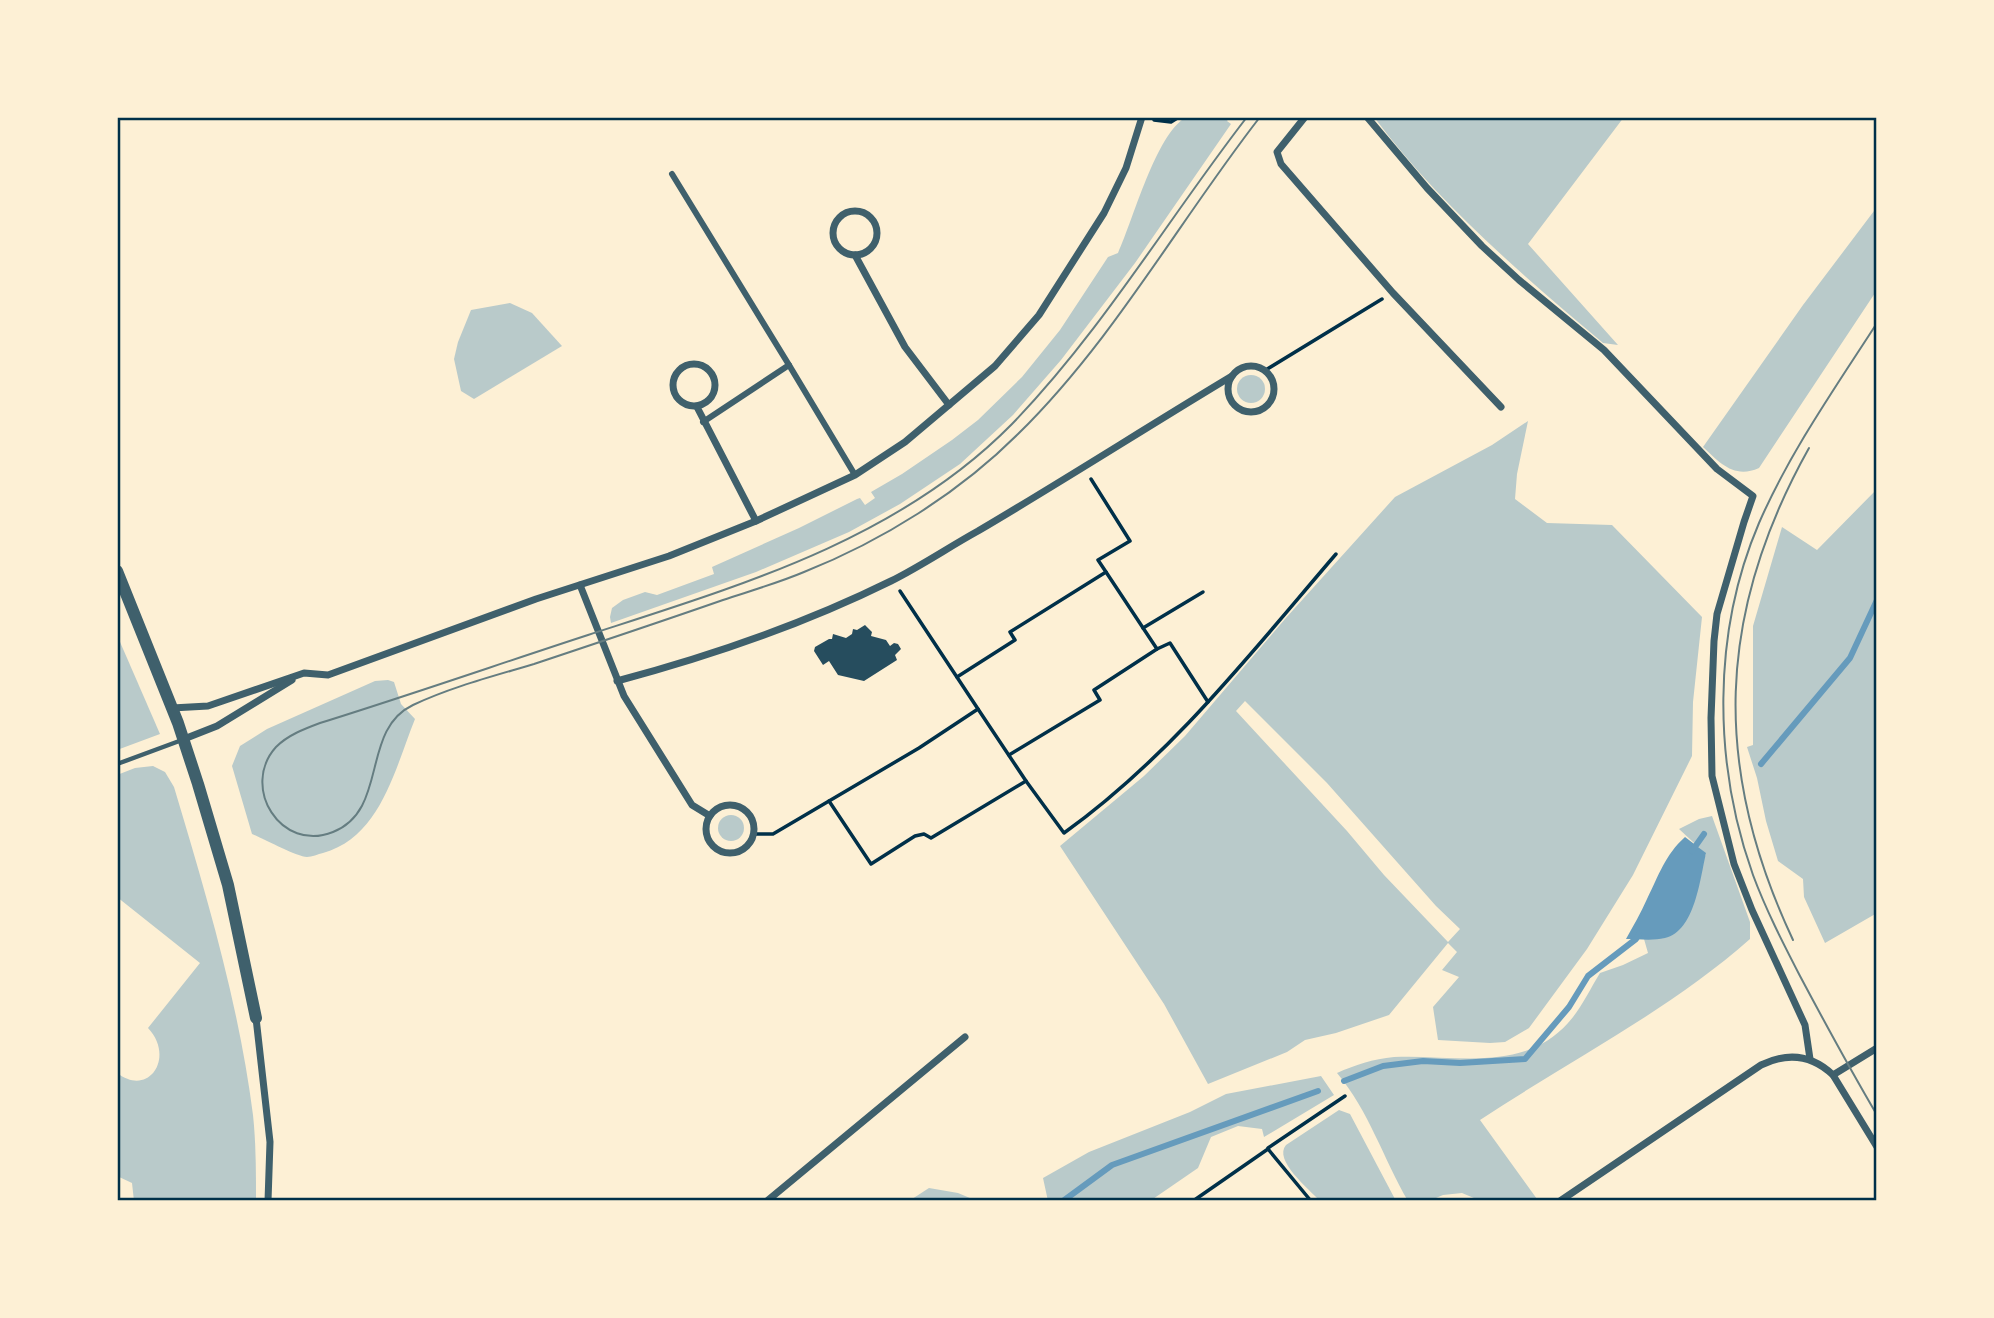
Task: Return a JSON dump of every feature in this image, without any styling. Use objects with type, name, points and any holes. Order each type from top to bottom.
[{"type":"street","points":[[1305,117],[1277,152],[1281,164],[1393,293],[1501,407]]},
{"type":"street","points":[[1367,117],[1427,188],[1482,246],[1518,281],[1604,350],[1717,469],[1754,496],[1717,614],[1712,705],[1712,776],[1734,864],[1805,1025],[1810,1059]]},
{"type":"street","points":[[172,708],[208,706],[304,673],[328,675],[669,556],[756,521],[855,475],[905,442],[995,366],[1045,305],[1104,213],[1126,168],[1145,118]]},
{"type":"street","points":[[672,174],[855,475]]},
{"type":"street","points":[[855,255],[869,250],[876,239],[876,225],[872,218],[860,211],[845,213],[839,217],[833,231],[834,238],[842,251],[855,255],[905,347],[949,405]]},
{"type":"street","points":[[695,364],[708,368],[715,381],[714,395],[704,405],[696,407],[684,404],[673,390],[674,377],[683,367],[695,364]]},
{"type":"street","points":[[703,422],[789,365]]},
{"type":"street","points":[[617,681],[679,665],[749,640],[822,613],[892,580],[1083,468],[1243,367],[1250,366],[1264,371],[1272,382],[1269,402],[1257,411],[1244,411],[1232,403],[1228,390],[1232,376]]},
{"type":"street","points":[[696,407],[756,521]]},
{"type":"street","points":[[117,571],[184,739],[228,885],[256,1018],[270,1142],[268,1201]]},
{"type":"street","points":[[580,585],[624,696],[692,805],[710,816]]},
{"type":"street","points":[[184,739],[217,726],[304,673]]},
{"type":"street","points":[[719,807],[741,807],[752,818],[753,834],[746,847],[724,852],[711,843],[706,827],[710,816],[719,807]]},
{"type":"street","points":[[767,1201],[965,1037]]},
{"type":"street","points":[[1833,1075],[1876,1052]]},
{"type":"street","points":[[1560,1201],[1761,1065],[1787,1057],[1810,1059],[1833,1075],[1877,1147]]},
{"type":"lane","points":[[117,764],[184,739]]},
{"type":"path","points":[[1145,118],[1171,122],[1179,117]]},
{"type":"path","points":[[1264,371],[1381,300]]},
{"type":"path","points":[[1083,468],[1130,541],[1098,560],[1157,649]]},
{"type":"path","points":[[892,580],[1026,781],[1065,833],[1093,813],[1152,761],[1208,702],[1336,554]]},
{"type":"path","points":[[957,677],[1015,640],[1010,632],[1105,572]]},
{"type":"path","points":[[1143,628],[1203,592]]},
{"type":"path","points":[[1009,755],[1100,700],[1094,690],[1170,643],[1208,702]]},
{"type":"path","points":[[753,834],[773,834],[978,709]]},
{"type":"path","points":[[829,801],[872,864],[915,836],[924,834],[931,838],[1026,781]]},
{"type":"path","points":[[1193,1201],[1345,1096]]},
{"type":"path","points":[[1268,1149],[1311,1201]]},
{"type":"shaded area","points":[[1186,117],[1230,117],[1227,121],[1231,124],[1135,263],[1061,360],[1013,415],[960,464],[900,504],[849,532],[756,572],[611,623],[612,608],[623,600],[645,592],[657,595],[714,574],[712,567],[857,499],[860,498],[865,505],[875,498],[871,492],[902,474],[978,420],[1022,377],[1060,330],[1108,257],[1118,253],[1155,159],[1175,127]]},
{"type":"shaded area","points":[[1374,117],[1624,117],[1528,244],[1618,345],[1603,343],[1482,236],[1425,179]]},
{"type":"shaded area","points":[[1877,207],[1877,290],[1759,468],[1742,472],[1728,468],[1703,447],[1803,305]]},
{"type":"shaded area","points":[[510,303],[532,313],[562,346],[474,399],[461,391],[454,359],[458,342],[471,310]]},
{"type":"shaded area","points":[[1251,375],[1261,379],[1265,389],[1261,399],[1251,403],[1241,399],[1237,389],[1241,379]]},
{"type":"shaded area","points":[[1528,421],[1517,474],[1515,499],[1547,523],[1612,525],[1702,617],[1693,702],[1692,756],[1633,875],[1587,949],[1529,1028],[1505,1042],[1438,1040],[1433,1007],[1459,977],[1442,970],[1457,952],[1448,943],[1389,1015],[1336,1033],[1305,1040],[1287,1052],[1208,1084],[1164,1004],[1060,846],[1144,776],[1185,736],[1285,619],[1395,497],[1492,445]],"holes":[[[1245,701],[1327,783],[1436,906],[1460,929],[1448,942],[1236,711]]]},
{"type":"shaded area","points":[[1877,489],[1877,913],[1825,943],[1804,897],[1803,879],[1778,861],[1747,747],[1753,745],[1753,626],[1782,527],[1817,550]]},
{"type":"shaded area","points":[[117,635],[160,734],[117,750]]},
{"type":"shaded area","points":[[375,681],[394,682],[401,704],[415,719],[383,798],[359,832],[343,845],[307,857],[252,834],[232,766],[240,746],[267,729]]},
{"type":"shaded area","points":[[153,766],[165,772],[174,787],[230,991],[253,1115],[256,1201],[134,1201],[132,1183],[117,1176],[117,1073],[129,1079],[140,1080],[155,1070],[159,1061],[159,1050],[156,1039],[148,1028],[200,963],[117,897],[117,775],[135,768]]},
{"type":"shaded area","points":[[731,815],[740,819],[744,828],[740,837],[731,841],[722,837],[718,828],[722,819]]},
{"type":"shaded area","points":[[1712,816],[1750,922],[1750,939],[1719,965],[1653,1012],[1480,1120],[1537,1199],[1481,1201],[1462,1193],[1443,1195],[1429,1201],[1408,1201],[1367,1119],[1337,1073],[1364,1063],[1394,1057],[1486,1058],[1509,1055],[1550,1039],[1573,1017],[1600,973],[1648,953],[1644,939],[1665,938],[1706,854],[1679,829]]},
{"type":"shaded area","points":[[1321,1076],[1334,1095],[1264,1137],[1262,1129],[1238,1126],[1211,1137],[1198,1168],[1150,1201],[1048,1201],[1043,1178],[1089,1152],[1190,1112],[1226,1094]]},
{"type":"shaded area","points":[[1339,1110],[1350,1114],[1396,1201],[1320,1201],[1288,1166],[1283,1151],[1286,1145]]},
{"type":"shaded area","points":[[929,1188],[958,1193],[977,1201],[909,1201]]},
{"type":"water","points":[[1685,837],[1706,853],[1690,915],[1675,933],[1665,938],[1626,939],[1667,858]]},
{"type":"building","points":[[865,625],[872,632],[871,636],[886,640],[890,646],[898,644],[901,649],[895,655],[897,660],[864,681],[838,675],[829,661],[823,665],[814,651],[815,647],[832,639],[833,634],[846,638],[852,634],[853,629],[857,630]]},
{"type":"waterway","points":[[1761,764],[1850,658],[1877,600]]},
{"type":"waterway","points":[[1692,851],[1704,834]]},
{"type":"waterway","points":[[1344,1081],[1383,1066],[1423,1061],[1460,1063],[1525,1059],[1569,1007],[1588,976],[1639,934]]},
{"type":"waterway","points":[[1063,1201],[1112,1165],[1318,1091]]},
{"type":"tram line","points":[[1247,117],[1105,313],[1045,388],[1012,424],[967,464],[919,499],[868,529],[814,555],[758,577],[296,733],[276,747],[266,763],[262,780],[265,797],[272,812],[283,825],[297,833],[314,836],[333,832],[350,821],[362,806],[386,732],[397,717],[413,705],[457,687],[534,664],[794,576],[862,546],[918,514],[995,456],[1052,398],[1115,320],[1260,117]]},
{"type":"tram line","points":[[1877,323],[1799,446],[1759,523],[1744,565],[1733,609],[1723,698],[1730,788],[1753,875],[1800,976],[1877,1115]]},
{"type":"tram line","points":[[1793,940],[1767,876],[1748,814],[1738,753],[1736,692],[1742,631],[1756,571],[1778,510],[1809,448]]}]
